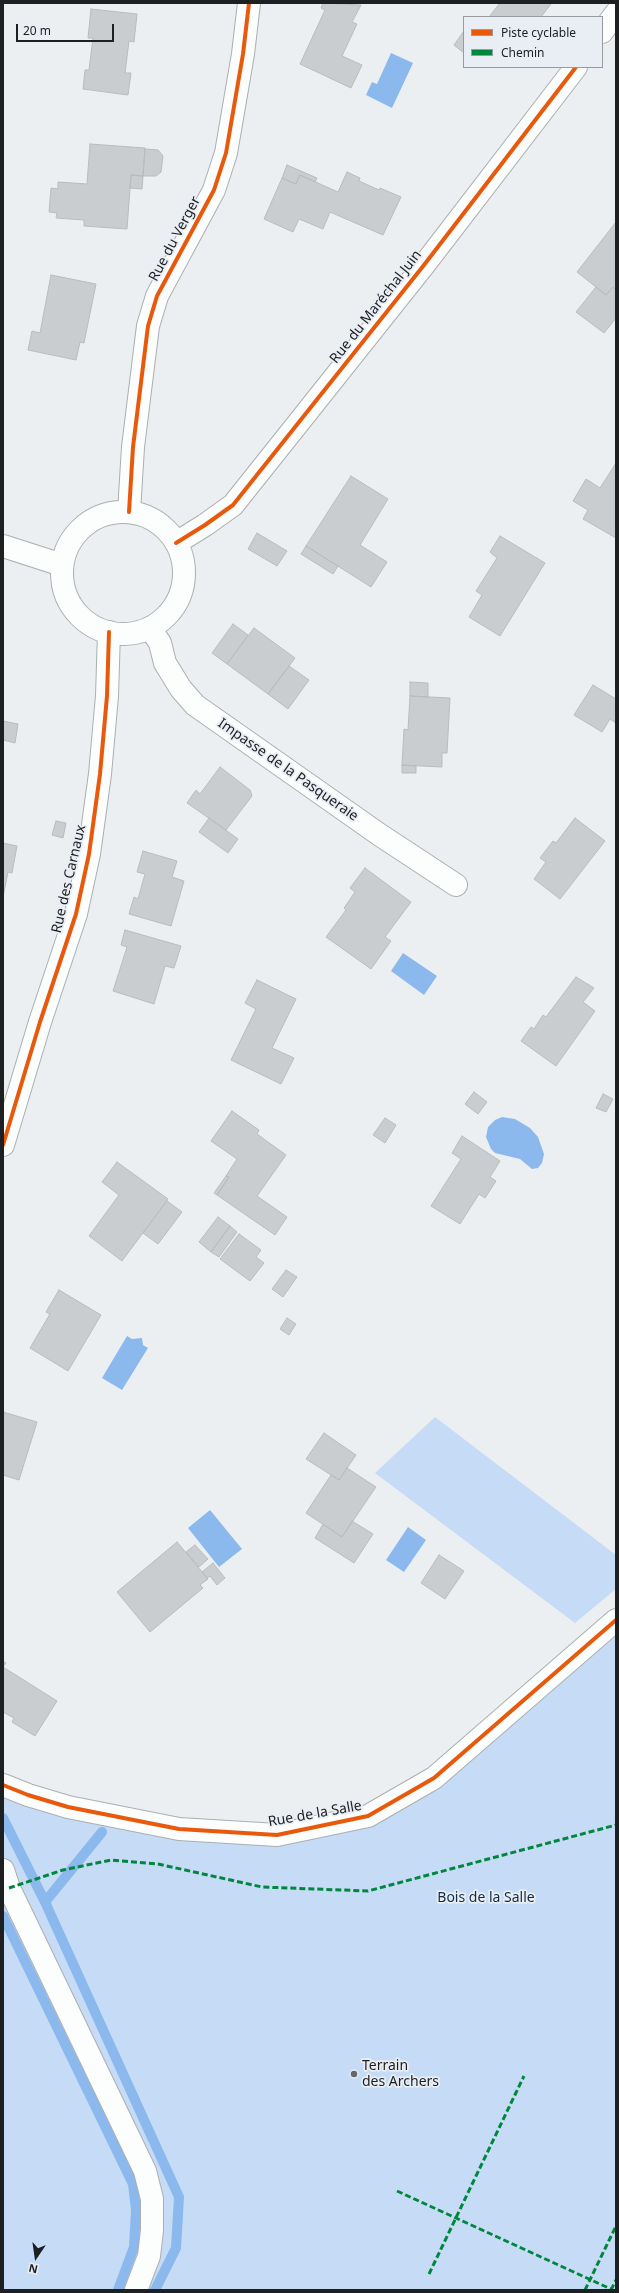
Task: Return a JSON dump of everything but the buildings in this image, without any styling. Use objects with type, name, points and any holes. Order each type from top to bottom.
[{"type":"street","name":"Rue du Verger","points":[[129,512],[134,447],[148,326],[157,296],[214,190],[226,153],[243,54],[248,3]]},
{"type":"street","points":[[603,31],[616,12]]},
{"type":"street","name":"Rue du Maréchal Juin","points":[[176,543],[233,505],[424,265],[575,68]]},
{"type":"street","points":[[129,512],[144,516],[160,524],[176,543],[183,558],[185,574],[183,588],[175,606],[164,619],[150,628],[128,634],[109,632],[93,626],[78,614],[71,605],[64,587],[62,565],[70,542],[87,524],[104,515],[129,512]]},
{"type":"street","points":[[3,546],[62,565]]},
{"type":"street","name":"Impasse de la Pasqueraie","points":[[150,628],[160,643],[165,664],[181,689],[195,705],[380,835],[456,885]]},
{"type":"street","name":"Rue des Carnaux","points":[[3,1145],[40,1022],[76,914],[89,854],[100,774],[109,632]]},
{"type":"street","name":"Rue de la Salle","points":[[3,1785],[28,1796],[68,1807],[139,1823],[179,1829],[277,1835],[368,1816],[434,1778],[616,1620]]},
{"type":"street","points":[[3,1870],[9,1888],[145,2171],[152,2199],[152,2230],[149,2256],[136,2290]]},
{"type":"green space","points":[[435,1417],[616,1555],[616,1589],[575,1623],[375,1473]]},
{"type":"green space","name":"Bois de la Salle","points":[[616,1620],[616,2290],[3,2290],[3,1784],[28,1795],[277,1835],[368,1816],[434,1778]]},
{"type":"water","points":[[391,53],[413,63],[392,108],[366,95],[372,82],[377,84]]},
{"type":"water","points":[[403,953],[437,976],[424,995],[391,971]]},
{"type":"water","points":[[502,1117],[515,1119],[530,1128],[538,1137],[544,1154],[542,1163],[538,1168],[532,1169],[520,1159],[495,1153],[491,1149],[486,1137],[488,1127],[495,1120]]},
{"type":"water","points":[[127,1336],[132,1339],[142,1338],[143,1345],[148,1348],[122,1390],[102,1378]]},
{"type":"water","points":[[210,1510],[242,1549],[219,1567],[188,1528]]},
{"type":"water","points":[[408,1527],[426,1540],[404,1572],[386,1560]]},
{"type":"waterway","points":[[3,1818],[45,1902],[179,2197],[176,2248],[155,2290]]},
{"type":"waterway","points":[[45,1902],[102,1832]]},
{"type":"waterway","points":[[3,1916],[133,2184],[136,2210],[134,2247],[118,2290]]},
{"type":"marked path","points":[[9,1888],[63,1870],[111,1860],[158,1864],[262,1887],[368,1891],[616,1825]]},
{"type":"marked path","points":[[429,2274],[524,2076]]},
{"type":"marked path","points":[[397,2191],[613,2290]]},
{"type":"marked path","points":[[585,2290],[616,2226]]},
{"type":"marked path","points":[[611,2290],[616,2280]]},
{"type":"cycle path","points":[[129,512],[133,447],[148,326],[157,296],[214,190],[226,153],[243,54],[249,3]]},
{"type":"cycle path","points":[[176,543],[233,505],[424,265],[575,68]]},
{"type":"cycle path","points":[[3,1145],[40,1022],[76,914],[89,854],[100,774],[107,696],[109,632]]},
{"type":"cycle path","points":[[3,1785],[28,1795],[68,1807],[179,1829],[277,1835],[368,1816],[434,1778],[616,1620]]},
{"type":"place","name":"Terrain des Archers","points":[[354,2074]]}]
